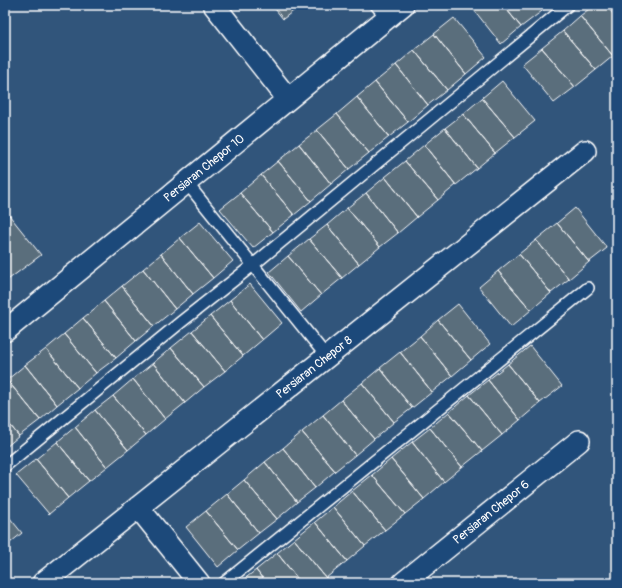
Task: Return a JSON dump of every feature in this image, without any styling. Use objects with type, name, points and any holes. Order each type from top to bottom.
[{"type":"street","points":[[214,5],[288,99]]},
{"type":"street","name":"Persiaran Chepor 10","points":[[5,332],[288,99],[381,12],[403,5]]},
{"type":"street","name":"Persiaran Chepor 8","points":[[52,580],[138,507],[585,151]]},
{"type":"street","name":"Persiaran Chepor 6","points":[[403,583],[579,441]]},
{"type":"street","points":[[138,507],[199,583]]},
{"type":"lane","points":[[5,466],[253,265],[568,5]]},
{"type":"lane","points":[[186,182],[327,357]]},
{"type":"lane","points":[[224,583],[588,288]]},
{"type":"building","points":[[272,5],[301,5],[283,19]]},
{"type":"building","points":[[470,5],[503,5],[521,27],[501,44]]},
{"type":"building","points":[[503,5],[538,5],[542,11],[521,27]]},
{"type":"building","points":[[538,5],[549,5],[542,11]]},
{"type":"building","points":[[594,5],[606,5],[617,19],[617,52],[613,56],[580,16]]},
{"type":"building","points":[[580,16],[613,56],[596,70],[563,31]]},
{"type":"building","points":[[454,18],[486,57],[466,74],[434,34]]},
{"type":"building","points":[[563,31],[596,70],[575,87],[542,48]]},
{"type":"building","points":[[434,34],[466,74],[447,90],[414,50]]},
{"type":"building","points":[[542,48],[575,87],[554,103],[522,64]]},
{"type":"building","points":[[414,50],[447,90],[428,105],[396,65]]},
{"type":"building","points":[[396,65],[428,105],[408,122],[375,82]]},
{"type":"building","points":[[502,81],[535,121],[515,137],[482,98]]},
{"type":"building","points":[[375,82],[408,122],[389,137],[357,97]]},
{"type":"building","points":[[357,97],[389,137],[369,153],[337,114]]},
{"type":"building","points":[[482,98],[515,137],[495,153],[463,114]]},
{"type":"building","points":[[337,114],[369,153],[349,169],[317,130]]},
{"type":"building","points":[[463,114],[495,153],[477,168],[445,128]]},
{"type":"building","points":[[445,128],[477,168],[456,185],[424,145]]},
{"type":"building","points":[[317,130],[349,169],[331,184],[299,144]]},
{"type":"building","points":[[299,144],[331,184],[311,201],[278,161]]},
{"type":"building","points":[[424,145],[456,185],[438,200],[405,161]]},
{"type":"building","points":[[278,161],[311,201],[294,215],[261,175]]},
{"type":"building","points":[[405,161],[438,200],[417,217],[385,177]]},
{"type":"building","points":[[261,175],[294,215],[273,232],[240,193]]},
{"type":"building","points":[[385,177],[417,217],[398,233],[366,193]]},
{"type":"building","points":[[240,193],[273,232],[253,248],[220,209]]},
{"type":"building","points":[[366,193],[398,233],[380,247],[347,208]]},
{"type":"building","points":[[347,208],[380,247],[359,264],[327,225]]},
{"type":"building","points":[[575,208],[607,248],[589,262],[557,223]]},
{"type":"building","points":[[9,215],[41,255],[5,282],[5,218]]},
{"type":"building","points":[[200,222],[233,261],[213,278],[180,238]]},
{"type":"building","points":[[557,223],[589,262],[569,279],[536,240]]},
{"type":"building","points":[[327,225],[359,264],[342,278],[309,239]]},
{"type":"building","points":[[180,238],[213,278],[193,294],[161,254]]},
{"type":"building","points":[[309,239],[342,278],[321,295],[288,256]]},
{"type":"building","points":[[536,240],[569,279],[551,293],[519,254]]},
{"type":"building","points":[[161,254],[193,294],[175,309],[143,269]]},
{"type":"building","points":[[519,254],[551,293],[531,310],[498,271]]},
{"type":"building","points":[[288,256],[321,295],[301,312],[269,272]]},
{"type":"building","points":[[143,269],[175,309],[154,326],[122,286]]},
{"type":"building","points":[[498,271],[531,310],[511,327],[479,287]]},
{"type":"building","points":[[250,284],[282,323],[262,340],[230,300]]},
{"type":"building","points":[[122,286],[154,326],[136,341],[104,301]]},
{"type":"building","points":[[230,300],[262,340],[243,356],[210,316]]},
{"type":"building","points":[[104,301],[136,341],[116,358],[83,318]]},
{"type":"building","points":[[458,304],[490,344],[471,360],[438,320]]},
{"type":"building","points":[[210,316],[243,356],[225,371],[192,331]]},
{"type":"building","points":[[83,318],[116,358],[96,373],[64,334]]},
{"type":"building","points":[[438,320],[471,360],[452,376],[420,336]]},
{"type":"building","points":[[192,331],[225,371],[204,387],[171,348]]},
{"type":"building","points":[[64,334],[96,373],[78,388],[46,349]]},
{"type":"building","points":[[420,336],[452,376],[432,392],[400,352]]},
{"type":"building","points":[[530,346],[562,386],[540,403],[508,364]]},
{"type":"building","points":[[171,348],[204,387],[185,403],[153,363]]},
{"type":"building","points":[[46,349],[78,388],[57,405],[25,365]]},
{"type":"building","points":[[400,352],[432,392],[412,408],[380,368]]},
{"type":"building","points":[[153,363],[185,403],[165,419],[133,379]]},
{"type":"building","points":[[508,364],[540,403],[520,420],[488,380]]},
{"type":"building","points":[[25,365],[57,405],[40,420],[7,380]]},
{"type":"building","points":[[380,368],[412,408],[394,422],[362,383]]},
{"type":"building","points":[[133,379],[165,419],[146,435],[113,396]]},
{"type":"building","points":[[7,380],[40,420],[19,436],[5,419],[5,382]]},
{"type":"building","points":[[488,380],[520,420],[502,435],[469,395]]},
{"type":"building","points":[[362,383],[394,422],[374,439],[341,400]]},
{"type":"building","points":[[469,395],[502,435],[482,451],[449,412]]},
{"type":"building","points":[[113,396],[146,435],[128,450],[95,410]]},
{"type":"building","points":[[341,400],[374,439],[355,455],[323,415]]},
{"type":"building","points":[[95,410],[128,450],[107,467],[75,427]]},
{"type":"building","points":[[449,412],[482,451],[462,467],[430,428]]},
{"type":"building","points":[[323,415],[355,455],[335,471],[302,432]]},
{"type":"building","points":[[5,419],[19,436],[5,448]]},
{"type":"building","points":[[75,427],[107,467],[89,481],[57,442]]},
{"type":"building","points":[[430,428],[462,467],[444,482],[412,442]]},
{"type":"building","points":[[302,432],[335,471],[315,488],[283,448]]},
{"type":"building","points":[[57,442],[89,481],[68,498],[36,459]]},
{"type":"building","points":[[412,442],[444,482],[424,499],[391,459]]},
{"type":"building","points":[[283,448],[315,488],[297,502],[265,462]]},
{"type":"building","points":[[36,459],[68,498],[49,514],[16,475]]},
{"type":"building","points":[[391,459],[424,499],[405,514],[372,475]]},
{"type":"building","points":[[265,462],[297,502],[277,519],[244,480]]},
{"type":"building","points":[[372,475],[405,514],[385,530],[352,491]]},
{"type":"building","points":[[244,480],[277,519],[259,533],[227,494]]},
{"type":"building","points":[[352,491],[385,530],[365,546],[333,507]]},
{"type":"building","points":[[227,494],[259,533],[238,550],[206,511]]},
{"type":"building","points":[[333,507],[365,546],[347,561],[315,522]]},
{"type":"building","points":[[206,511],[238,550],[218,567],[186,527]]},
{"type":"building","points":[[5,512],[22,533],[5,547]]},
{"type":"building","points":[[315,522],[347,561],[326,578],[294,539]]},
{"type":"building","points":[[294,539],[326,578],[320,583],[301,583],[277,553]]},
{"type":"building","points":[[277,553],[301,583],[266,583],[256,570]]},
{"type":"building","points":[[256,570],[266,583],[239,583]]},
{"type":"building","points":[[131,578],[136,583],[125,583]]}]
